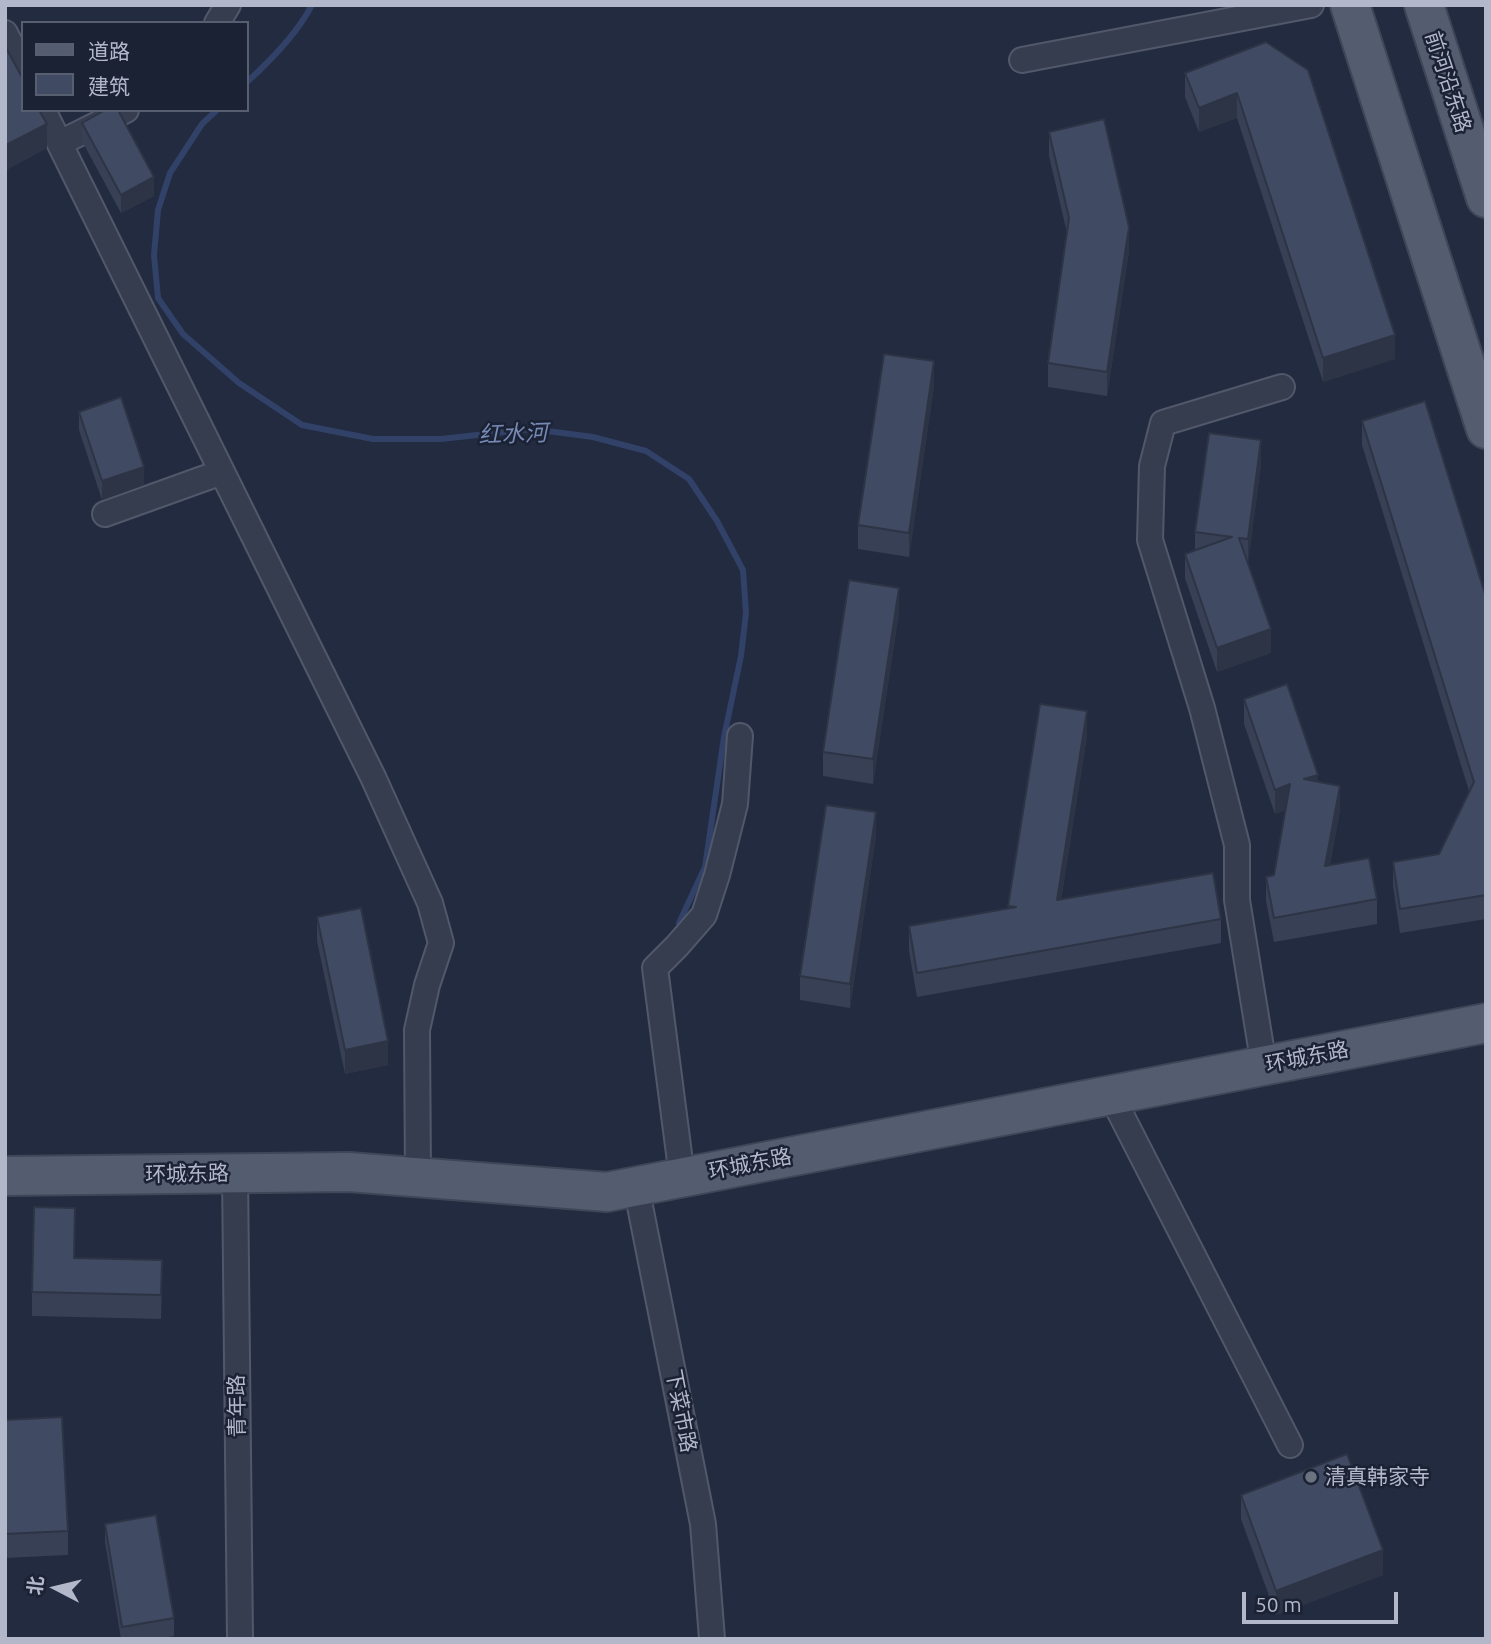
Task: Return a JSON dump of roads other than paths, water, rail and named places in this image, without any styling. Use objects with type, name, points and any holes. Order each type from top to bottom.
[{"type":"main road","points":[[1350,5],[1486,429]]},
{"type":"main road","name":"前河沿东路","points":[[1424,5],[1486,198]]},
{"type":"main road","name":"环城东路","points":[[5,1176],[349,1172],[607,1192],[1486,1023]]},
{"type":"street","points":[[218,21],[228,5]]},
{"type":"street","points":[[1022,60],[1311,5]]},
{"type":"street","points":[[5,33],[21,65]]},
{"type":"street","points":[[44,112],[373,777],[430,903],[441,943],[427,985],[417,1030],[418,1177]]},
{"type":"street","points":[[60,143],[122,112]]},
{"type":"street","points":[[1264,1066],[1237,900],[1237,845],[1202,709],[1150,540],[1152,466],[1163,423],[1282,387]]},
{"type":"street","points":[[105,514],[222,472]]},
{"type":"street","points":[[682,1177],[655,968],[704,915],[735,804],[740,736]]},
{"type":"street","points":[[1111,1095],[1290,1445]]},
{"type":"street","name":"青年路","points":[[234,1174],[240,1639]]},
{"type":"street","name":"下菜市路","points":[[636,1186],[703,1524],[712,1639]]},
{"type":"waterway","name":"红水河","points":[[248,81],[299,26],[312,5]]},
{"type":"waterway","name":"红水河","points":[[215,112],[202,124],[170,173],[158,210],[154,255],[158,298],[183,334],[239,383],[302,425],[373,439],[441,439],[532,429],[593,437],[646,451],[689,479],[717,521],[743,570],[746,613],[705,867],[679,923]]},
{"type":"place","name":"清真韩家寺","points":[[1311,1477]]}]
